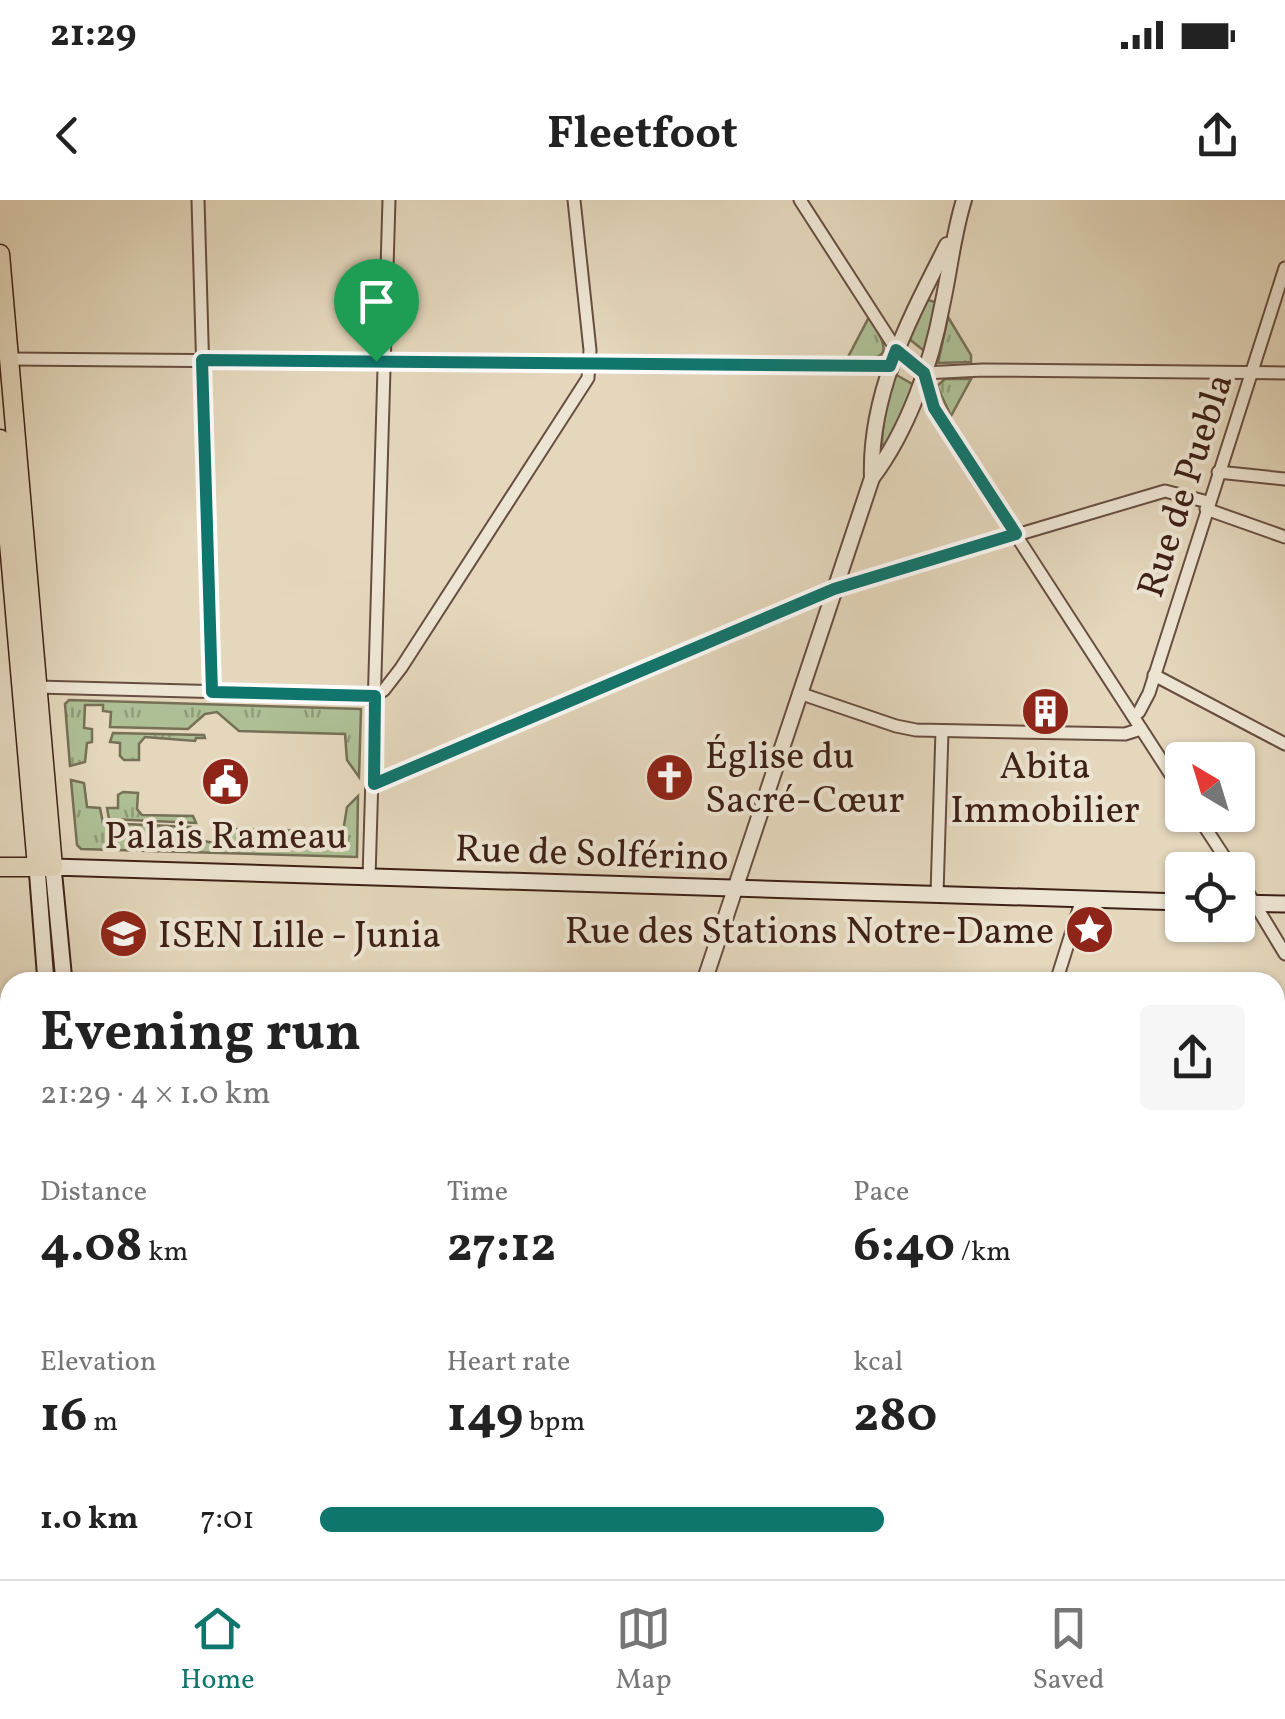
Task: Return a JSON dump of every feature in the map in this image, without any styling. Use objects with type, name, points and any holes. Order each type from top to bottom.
[{"type":"main road","points":[[0,254],[8,359],[6,402],[38,687],[46,972]]},
{"type":"main road","points":[[0,438],[45,867],[62,972]]},
{"type":"main road","name":"Rue de Solférino","points":[[0,867],[1165,901]]},
{"type":"main road","points":[[1255,903],[1285,904]]},
{"type":"street","points":[[198,200],[212,692]]},
{"type":"street","points":[[370,878],[389,200]]},
{"type":"street","points":[[38,687],[375,696],[401,668],[588,378],[590,362],[574,200]]},
{"type":"street","points":[[800,200],[896,350],[924,373],[934,408],[1165,766]]},
{"type":"street","points":[[707,972],[872,478],[884,384],[964,200]]},
{"type":"street","points":[[872,478],[890,451],[937,334],[954,230]]},
{"type":"street","name":"Rue de Puebla","points":[[1133,716],[1143,706],[1154,675],[1285,268]]},
{"type":"street","points":[[8,359],[890,366]]},
{"type":"street","points":[[924,373],[1285,373]]},
{"type":"street","points":[[1218,472],[1285,479]]},
{"type":"street","points":[[374,784],[834,589],[1164,491],[1285,537]]},
{"type":"street","points":[[1154,675],[1285,744]]},
{"type":"street","points":[[800,693],[896,726],[942,731],[1125,734],[1141,729]]},
{"type":"street","points":[[937,894],[942,731]]},
{"type":"street","points":[[1059,972],[1082,899]]},
{"type":"street","points":[[1255,916],[1285,954]]},
{"type":"green space","points":[[925,299],[938,303],[927,349],[923,350],[908,338]]},
{"type":"green space","points":[[869,317],[881,338],[883,352],[873,358],[847,359]]},
{"type":"green space","points":[[948,317],[971,355],[971,362],[938,363]]},
{"type":"green space","points":[[893,373],[914,385],[889,446],[881,444]]},
{"type":"green space","points":[[945,379],[971,379],[951,416],[937,386]]},
{"type":"green space","points":[[69,700],[361,709],[359,777],[347,760],[345,734],[239,731],[217,712],[205,714],[188,729],[110,727],[111,712],[103,711],[103,705],[85,705],[84,728],[92,729],[92,742],[87,743],[85,762],[70,766],[65,704]]},
{"type":"green space","points":[[113,733],[205,738],[195,741],[145,737],[139,744],[139,760],[124,760],[120,743],[110,742]]},
{"type":"green space","points":[[71,780],[84,783],[87,807],[100,808],[103,823],[191,827],[200,838],[210,842],[216,842],[232,829],[343,832],[347,807],[358,796],[357,857],[81,849],[77,845]]},
{"type":"green space","points":[[138,793],[137,809],[142,815],[193,816],[196,823],[109,819],[107,808],[118,808],[118,795]]},
{"type":"place","name":"Abita Immobilier","points":[[1045,711]]},
{"type":"place","name":"Église du Sacré-Cœur","points":[[670,777]]},
{"type":"place","name":"Palais Rameau","points":[[226,781]]},
{"type":"place","name":"Rue des Stations Notre-Dame","points":[[1089,930]]},
{"type":"place","name":"ISEN Lille - Junia","points":[[123,934]]},
{"type":"route","points":[[896,350],[924,373],[934,408],[1016,534],[834,589],[374,784],[375,696],[212,692],[202,360],[376,361],[890,366],[896,350]]}]
